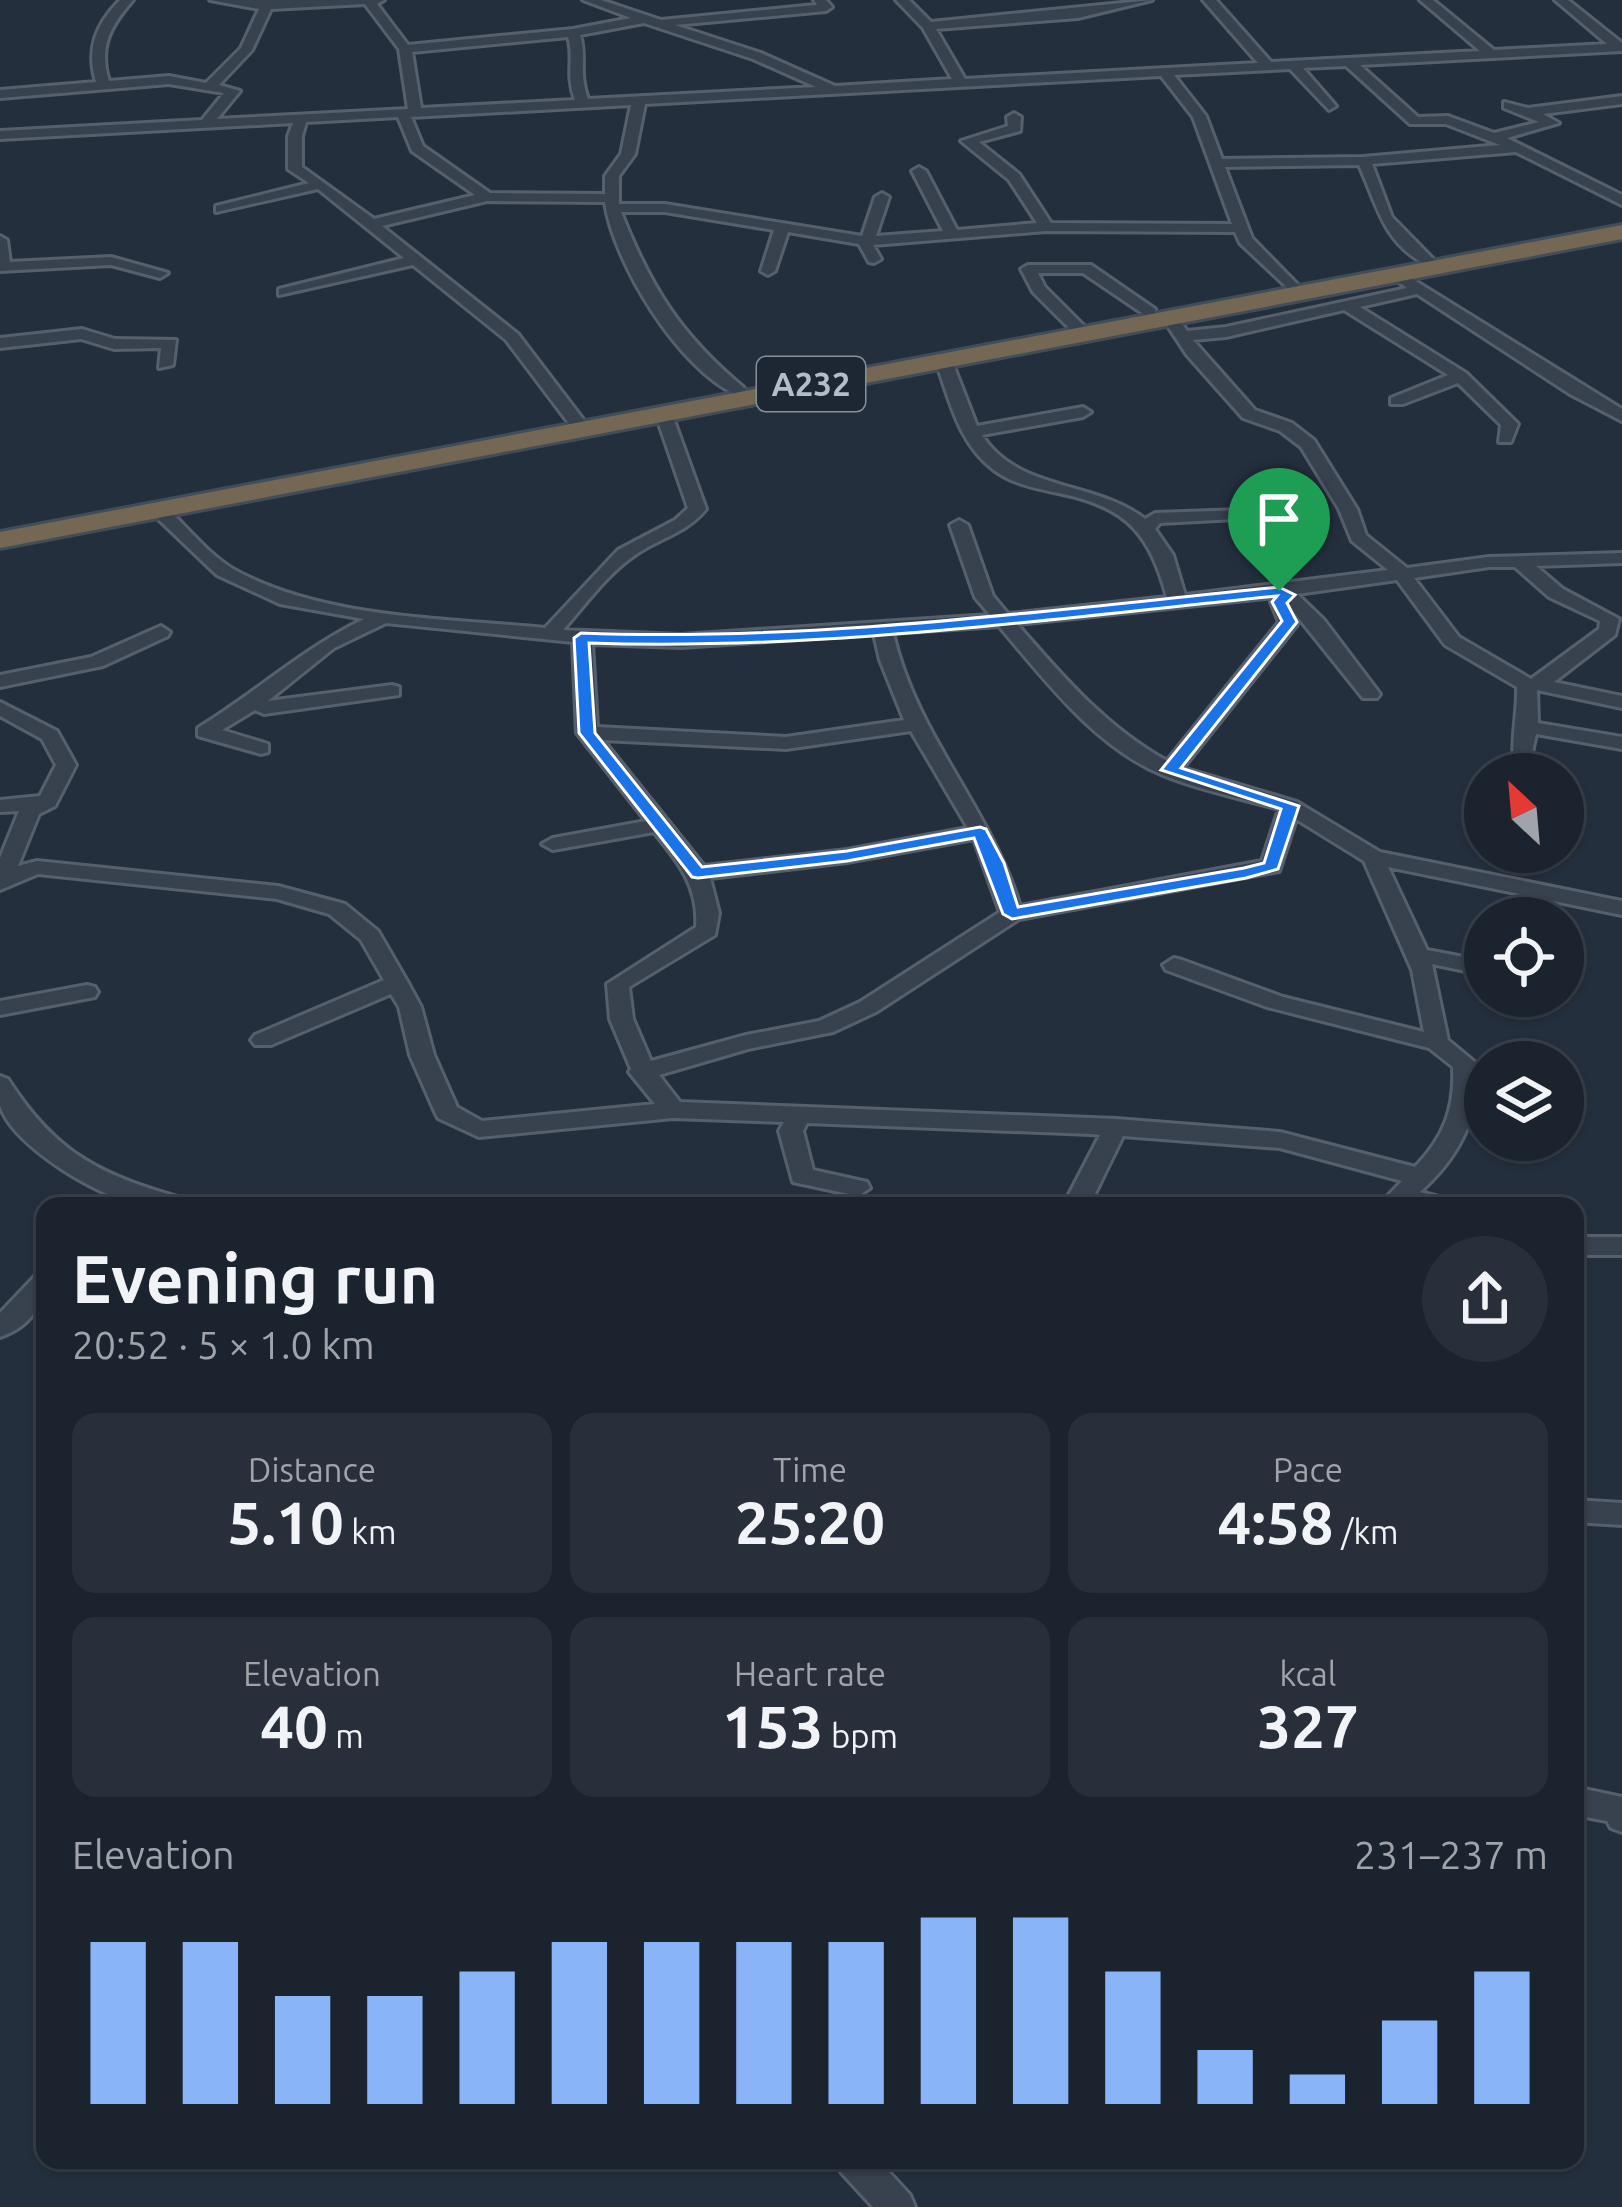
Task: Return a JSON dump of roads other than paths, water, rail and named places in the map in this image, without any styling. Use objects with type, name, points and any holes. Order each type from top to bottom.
[{"type":"highway","name":"A232","points":[[0,540],[943,359],[1167,322],[1429,262],[1622,228]]},
{"type":"highway","name":"A232","points":[[1295,290],[1406,282],[1622,228]]},
{"type":"highway","name":"A232","points":[[0,526],[1076,326],[1167,322]]},
{"type":"street","points":[[103,83],[96,58],[99,37],[127,0]]},
{"type":"street","points":[[216,0],[266,6],[374,1],[405,49],[408,111],[417,148],[487,197]]},
{"type":"street","points":[[589,0],[757,56],[836,91]]},
{"type":"street","points":[[405,49],[697,16],[785,14],[826,7],[820,0]]},
{"type":"street","points":[[902,0],[928,26],[961,83]]},
{"type":"street","points":[[928,26],[1146,0]]},
{"type":"street","points":[[1209,0],[1266,64]]},
{"type":"street","points":[[1426,0],[1488,51]]},
{"type":"street","points":[[1561,0],[1620,47]]},
{"type":"street","points":[[211,85],[234,67],[260,31],[266,6]]},
{"type":"street","points":[[573,33],[579,44],[574,82],[583,104]]},
{"type":"street","points":[[0,134],[1620,47]]},
{"type":"street","points":[[1346,59],[1415,121],[1448,119],[1496,137],[1622,201]]},
{"type":"street","points":[[1291,62],[1329,106]]},
{"type":"street","points":[[1163,70],[1199,116],[1245,240],[1322,310]]},
{"type":"street","points":[[0,94],[169,80],[233,92],[207,124]]},
{"type":"street","points":[[1527,113],[1601,99],[1622,100]]},
{"type":"street","points":[[1601,99],[1622,112]]},
{"type":"street","points":[[639,100],[628,154],[613,176],[612,203],[637,278],[664,321],[702,363],[736,390]]},
{"type":"street","points":[[1496,137],[1552,123],[1509,105]]},
{"type":"street","points":[[1014,117],[1015,128],[968,141],[997,157],[1020,180],[1053,231]]},
{"type":"street","points":[[301,118],[295,169],[418,259],[512,337],[577,422]]},
{"type":"street","points":[[1218,163],[1363,161],[1518,148]]},
{"type":"street","points":[[1363,161],[1372,174],[1382,212],[1396,233],[1429,262]]},
{"type":"street","points":[[919,171],[952,234]]},
{"type":"street","points":[[221,209],[321,184]]},
{"type":"street","points":[[371,224],[487,197],[665,208],[868,241],[952,234],[1242,229]]},
{"type":"street","points":[[874,259],[868,241],[882,197]]},
{"type":"street","points":[[768,271],[781,230]]},
{"type":"street","points":[[0,240],[2,266],[111,261],[160,273]]},
{"type":"street","points":[[284,292],[418,259]]},
{"type":"street","points":[[1076,326],[1038,289],[1030,262],[1086,268],[1167,322],[1250,414],[1286,427],[1308,444],[1348,509],[1358,537],[1400,571],[1452,641],[1535,684],[1622,703]]},
{"type":"street","points":[[1167,322],[1226,332],[1346,305],[1406,282],[1622,416]]},
{"type":"street","points":[[1346,305],[1460,376],[1510,424],[1505,438]]},
{"type":"street","points":[[0,344],[82,334],[114,344],[170,344],[165,365]]},
{"type":"street","points":[[943,359],[967,415],[969,432],[998,465],[1027,482],[1101,500],[1147,528],[1163,552],[1178,603]]},
{"type":"street","points":[[1397,401],[1460,376]]},
{"type":"street","points":[[550,632],[623,554],[683,525],[697,509],[663,412]]},
{"type":"street","points":[[969,432],[1083,412]]},
{"type":"street","points":[[158,509],[223,572],[287,600],[383,617],[581,638],[681,641],[1004,620],[1283,593],[1400,571],[1622,558]]},
{"type":"street","points":[[1147,528],[1155,518],[1236,514]]},
{"type":"street","points":[[959,525],[984,597],[1120,743],[1169,770],[1290,806],[1373,857],[1622,908]]},
{"type":"street","points":[[1521,562],[1556,593],[1610,620],[1608,631],[1535,684],[1522,753]]},
{"type":"street","points":[[1283,593],[1317,624],[1370,694]]},
{"type":"street","points":[[1169,770],[1289,622],[1280,602],[1283,593]]},
{"type":"street","points":[[261,748],[205,731],[256,701],[327,644],[383,617]]},
{"type":"street","points":[[882,627],[885,650],[937,766],[996,863],[1012,914]]},
{"type":"street","points":[[0,680],[96,662],[161,632]]},
{"type":"street","points":[[581,638],[587,733],[698,873],[708,913],[707,930],[618,984],[617,1000],[641,1072],[674,1110]]},
{"type":"street","points":[[256,701],[264,708],[303,706],[392,691]]},
{"type":"street","points":[[0,708],[50,735],[67,765],[48,802],[30,810],[1,880]]},
{"type":"street","points":[[587,733],[786,743],[918,724]]},
{"type":"street","points":[[1528,727],[1622,743]]},
{"type":"street","points":[[0,806],[48,802]]},
{"type":"street","points":[[641,1072],[746,1042],[825,1028],[868,1007],[1012,914],[1271,866],[1290,806]]},
{"type":"street","points":[[553,844],[661,824]]},
{"type":"street","points":[[698,873],[868,853],[980,832]]},
{"type":"street","points":[[1373,857],[1419,955],[1435,1007],[1437,1043]]},
{"type":"street","points":[[1,880],[37,867],[278,893],[337,910],[370,936],[410,1007],[436,1095],[447,1112],[479,1130],[674,1110],[1116,1127],[1280,1140],[1424,1178]]},
{"type":"street","points":[[1419,955],[1464,964]]},
{"type":"street","points":[[1174,964],[1276,1002],[1437,1043],[1464,1059]]},
{"type":"street","points":[[263,1040],[397,983]]},
{"type":"street","points":[[0,1008],[87,992]]},
{"type":"street","points":[[0,1084],[13,1111],[54,1154],[112,1197]]},
{"type":"street","points":[[800,1114],[791,1131],[802,1177],[858,1188]]},
{"type":"street","points":[[1401,1197],[1424,1178],[1464,1122]]},
{"type":"street","points":[[1081,1197],[1116,1127]]},
{"type":"street","points":[[1584,1246],[1622,1246]]},
{"type":"street","points":[[0,1327],[36,1292]]},
{"type":"street","points":[[1584,1512],[1622,1514]]},
{"type":"street","points":[[1584,1803],[1621,1812]]},
{"type":"street","points":[[862,2169],[897,2207]]}]
